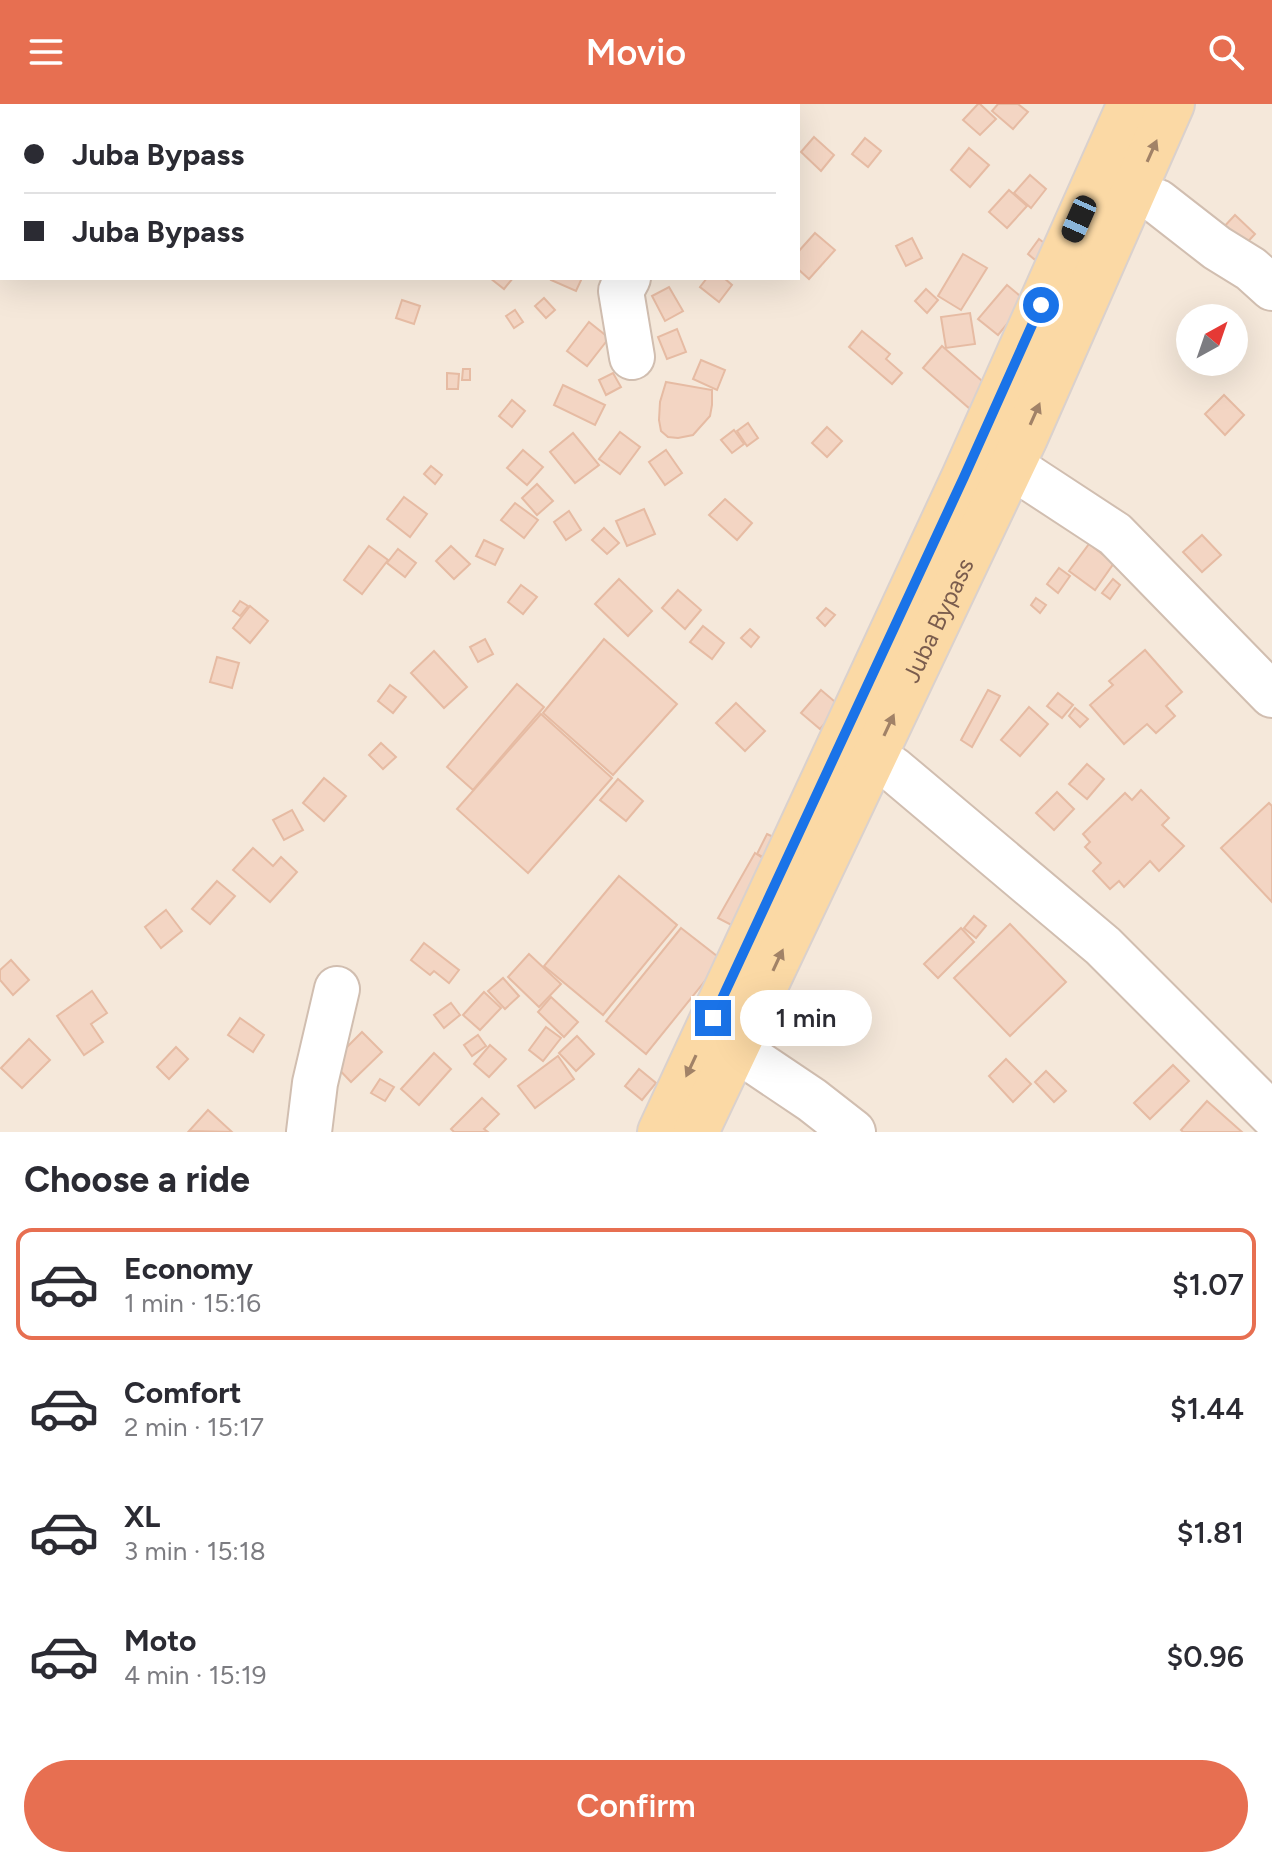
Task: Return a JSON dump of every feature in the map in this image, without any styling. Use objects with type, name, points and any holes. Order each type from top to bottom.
[{"type":"main road","name":"Juba Bypass","points":[[660,1132],[964,477],[1130,104]]},
{"type":"main road","name":"Juba Bypass","points":[[696,1132],[1025,438],[1172,104]]},
{"type":"street","points":[[1158,202],[1217,248],[1251,269],[1272,288]]},
{"type":"street","points":[[627,280],[621,291],[632,357]]},
{"type":"street","points":[[1025,475],[1115,534],[1272,695]]},
{"type":"street","points":[[893,769],[1103,946],[1272,1115]]},
{"type":"street","points":[[309,1132],[315,1083],[337,989]]},
{"type":"street","points":[[751,1059],[853,1132]]},
{"type":"shaded area","points":[[800,104],[1272,104],[1272,1132],[0,1132],[0,280],[800,280]]},
{"type":"building","points":[[978,104],[996,119],[980,135],[963,120]]},
{"type":"building","points":[[998,104],[1018,104],[1028,112],[1013,129],[992,111]]},
{"type":"building","points":[[814,137],[834,155],[821,171],[801,152]]},
{"type":"building","points":[[865,138],[881,151],[868,167],[852,154]]},
{"type":"building","points":[[969,148],[989,165],[970,187],[951,170]]},
{"type":"building","points":[[1030,175],[1046,189],[1031,208],[1014,193]]},
{"type":"building","points":[[1009,190],[1027,206],[1007,228],[989,212]]},
{"type":"building","points":[[1235,215],[1255,234],[1240,250],[1220,231]]},
{"type":"building","points":[[815,233],[835,250],[809,279],[800,271],[800,250]]},
{"type":"building","points":[[912,238],[922,258],[906,266],[896,246]]},
{"type":"building","points":[[1039,239],[1052,249],[1040,264],[1028,254]]},
{"type":"building","points":[[963,254],[987,268],[961,310],[938,296]]},
{"type":"building","points":[[493,280],[511,280],[504,289]]},
{"type":"building","points":[[551,280],[581,280],[576,291]]},
{"type":"building","points":[[705,280],[726,280],[732,285],[719,302],[700,287]]},
{"type":"building","points":[[1007,285],[1026,301],[998,335],[978,319]]},
{"type":"building","points":[[669,287],[683,311],[665,321],[652,296]]},
{"type":"building","points":[[926,289],[938,300],[927,313],[915,301]]},
{"type":"building","points":[[544,298],[555,310],[546,318],[535,306]]},
{"type":"building","points":[[402,300],[420,306],[414,324],[396,318]]},
{"type":"building","points":[[515,310],[523,322],[514,328],[506,316]]},
{"type":"building","points":[[970,313],[975,344],[946,348],[941,317]]},
{"type":"building","points":[[589,322],[609,338],[587,366],[567,351]]},
{"type":"building","points":[[677,329],[686,352],[667,359],[658,337]]},
{"type":"building","points":[[862,331],[890,354],[886,359],[902,373],[892,384],[849,347]]},
{"type":"building","points":[[942,346],[989,387],[970,409],[923,368]]},
{"type":"building","points":[[701,360],[725,370],[717,390],[693,379]]},
{"type":"building","points":[[463,369],[470,369],[470,380],[462,380]]},
{"type":"building","points":[[447,373],[459,374],[458,389],[447,389]]},
{"type":"building","points":[[613,373],[621,387],[606,395],[599,380]]},
{"type":"building","points":[[666,382],[712,390],[710,416],[693,435],[668,437],[661,431],[660,402]]},
{"type":"building","points":[[563,385],[605,405],[595,425],[554,405]]},
{"type":"building","points":[[1224,395],[1244,415],[1225,435],[1205,414]]},
{"type":"building","points":[[512,400],[525,411],[512,427],[499,416]]},
{"type":"building","points":[[748,423],[758,438],[747,446],[737,431]]},
{"type":"building","points":[[827,427],[842,441],[827,457],[812,443]]},
{"type":"building","points":[[734,430],[744,444],[732,453],[721,440]]},
{"type":"building","points":[[620,432],[640,447],[620,474],[599,459]]},
{"type":"building","points":[[573,433],[599,465],[575,483],[550,452]]},
{"type":"building","points":[[523,450],[543,467],[527,485],[507,468]]},
{"type":"building","points":[[666,450],[682,473],[665,485],[649,462]]},
{"type":"building","points":[[431,466],[442,475],[435,484],[424,474]]},
{"type":"building","points":[[537,484],[553,501],[537,515],[522,498]]},
{"type":"building","points":[[404,497],[427,514],[410,537],[387,519]]},
{"type":"building","points":[[725,499],[752,523],[737,540],[709,515]]},
{"type":"building","points":[[515,503],[538,520],[524,538],[501,520]]},
{"type":"building","points":[[644,509],[655,534],[627,546],[616,521]]},
{"type":"building","points":[[569,511],[581,530],[566,540],[554,522]]},
{"type":"building","points":[[604,528],[619,543],[607,554],[592,540]]},
{"type":"building","points":[[1202,535],[1221,555],[1202,572],[1183,552]]},
{"type":"building","points":[[484,540],[503,549],[495,565],[476,556]]},
{"type":"building","points":[[1089,544],[1114,563],[1095,590],[1069,571]]},
{"type":"building","points":[[369,546],[388,560],[362,594],[344,580]]},
{"type":"building","points":[[451,546],[470,564],[454,579],[436,561]]},
{"type":"building","points":[[398,549],[416,563],[405,577],[387,563]]},
{"type":"building","points":[[1059,568],[1070,576],[1058,593],[1047,584]]},
{"type":"building","points":[[619,579],[652,611],[628,636],[595,604]]},
{"type":"building","points":[[1113,579],[1120,585],[1110,599],[1102,593]]},
{"type":"building","points":[[521,585],[537,597],[523,614],[508,602]]},
{"type":"building","points":[[678,590],[701,610],[685,629],[662,608]]},
{"type":"building","points":[[1036,598],[1046,605],[1040,613],[1031,605]]},
{"type":"building","points":[[240,601],[248,606],[240,616],[233,611]]},
{"type":"building","points":[[250,606],[268,621],[250,643],[233,628]]},
{"type":"building","points":[[826,608],[835,615],[825,626],[817,618]]},
{"type":"building","points":[[703,626],[724,643],[712,659],[690,642]]},
{"type":"building","points":[[750,629],[759,637],[751,647],[741,638]]},
{"type":"building","points":[[485,639],[493,654],[478,662],[470,647]]},
{"type":"building","points":[[604,639],[677,704],[613,775],[543,713]]},
{"type":"building","points":[[1145,650],[1182,692],[1166,706],[1175,716],[1156,733],[1147,724],[1124,744],[1090,705],[1113,685],[1109,681]]},
{"type":"building","points":[[434,651],[467,687],[444,708],[411,673]]},
{"type":"building","points":[[217,657],[239,663],[232,688],[210,682]]},
{"type":"building","points":[[517,684],[544,707],[473,790],[447,767]]},
{"type":"building","points":[[390,685],[406,697],[393,713],[378,701]]},
{"type":"building","points":[[821,690],[840,706],[820,729],[801,713]]},
{"type":"building","points":[[988,690],[1000,696],[972,747],[961,740]]},
{"type":"building","points":[[1058,693],[1073,705],[1062,718],[1047,706]]},
{"type":"building","points":[[736,703],[765,731],[745,751],[716,723]]},
{"type":"building","points":[[1029,707],[1048,724],[1020,756],[1001,740]]},
{"type":"building","points":[[1075,708],[1088,719],[1080,727],[1069,716]]},
{"type":"building","points":[[541,714],[612,778],[528,873],[457,809]]},
{"type":"building","points":[[381,743],[396,757],[383,769],[369,755]]},
{"type":"building","points":[[1087,764],[1104,779],[1087,799],[1069,784]]},
{"type":"building","points":[[324,778],[346,796],[324,821],[303,803]]},
{"type":"building","points":[[618,779],[643,801],[626,821],[600,800]]},
{"type":"building","points":[[1141,790],[1169,818],[1162,825],[1184,846],[1159,871],[1150,861],[1124,887],[1119,881],[1110,889],[1093,871],[1101,863],[1085,847],[1090,842],[1083,834],[1125,793],[1132,800]]},
{"type":"building","points":[[1057,792],[1074,809],[1054,830],[1036,813]]},
{"type":"building","points":[[1269,803],[1272,806],[1272,902],[1221,848]]},
{"type":"building","points":[[292,810],[303,830],[284,840],[273,820]]},
{"type":"building","points":[[767,834],[786,843],[776,864],[757,854]]},
{"type":"building","points":[[253,848],[273,866],[281,857],[297,872],[270,902],[233,870]]},
{"type":"building","points":[[755,853],[775,866],[739,929],[718,918]]},
{"type":"building","points":[[619,876],[677,925],[603,1015],[544,966]]},
{"type":"building","points":[[217,881],[235,896],[210,924],[192,909]]},
{"type":"building","points":[[166,910],[182,931],[161,948],[145,927]]},
{"type":"building","points":[[974,916],[986,926],[976,938],[964,928]]},
{"type":"building","points":[[1010,924],[1066,982],[1010,1036],[954,978]]},
{"type":"building","points":[[681,928],[722,960],[646,1054],[606,1021]]},
{"type":"building","points":[[961,928],[974,942],[938,978],[924,964]]},
{"type":"building","points":[[424,943],[459,970],[449,983],[434,971],[430,975],[411,960]]},
{"type":"building","points":[[529,954],[561,984],[539,1007],[508,977]]},
{"type":"building","points":[[11,960],[29,980],[13,995],[0,980],[0,970]]},
{"type":"building","points":[[503,978],[519,996],[505,1009],[488,991]]},
{"type":"building","points":[[92,991],[107,1013],[91,1024],[103,1042],[84,1055],[57,1016]]},
{"type":"building","points":[[484,992],[501,1008],[480,1030],[463,1015]]},
{"type":"building","points":[[551,997],[578,1022],[564,1037],[538,1012]]},
{"type":"building","points":[[451,1003],[460,1015],[444,1028],[434,1015]]},
{"type":"building","points":[[240,1018],[264,1035],[253,1052],[228,1035]]},
{"type":"building","points":[[546,1027],[561,1038],[543,1061],[529,1050]]},
{"type":"building","points":[[362,1032],[382,1052],[351,1082],[332,1062]]},
{"type":"building","points":[[478,1035],[486,1046],[472,1056],[464,1045]]},
{"type":"building","points":[[577,1036],[594,1054],[576,1071],[559,1053]]},
{"type":"building","points":[[29,1039],[50,1060],[22,1088],[1,1068]]},
{"type":"building","points":[[490,1045],[506,1059],[489,1077],[474,1064]]},
{"type":"building","points":[[176,1047],[188,1059],[169,1079],[157,1067]]},
{"type":"building","points":[[434,1053],[451,1069],[419,1105],[401,1089]]},
{"type":"building","points":[[558,1056],[574,1079],[535,1108],[518,1086]]},
{"type":"building","points":[[1006,1059],[1031,1084],[1013,1102],[989,1076]]},
{"type":"building","points":[[1173,1065],[1189,1081],[1150,1119],[1134,1103]]},
{"type":"building","points":[[639,1069],[656,1083],[642,1100],[625,1086]]},
{"type":"building","points":[[1046,1071],[1066,1091],[1054,1102],[1035,1082]]},
{"type":"building","points":[[380,1079],[394,1087],[385,1101],[371,1093]]},
{"type":"building","points":[[482,1098],[499,1114],[484,1129],[488,1132],[454,1132],[451,1129]]},
{"type":"building","points":[[1207,1101],[1242,1132],[1183,1132],[1181,1130]]},
{"type":"building","points":[[208,1110],[232,1132],[189,1131]]},
{"type":"route","points":[[713,1018],[1041,305]]}]
